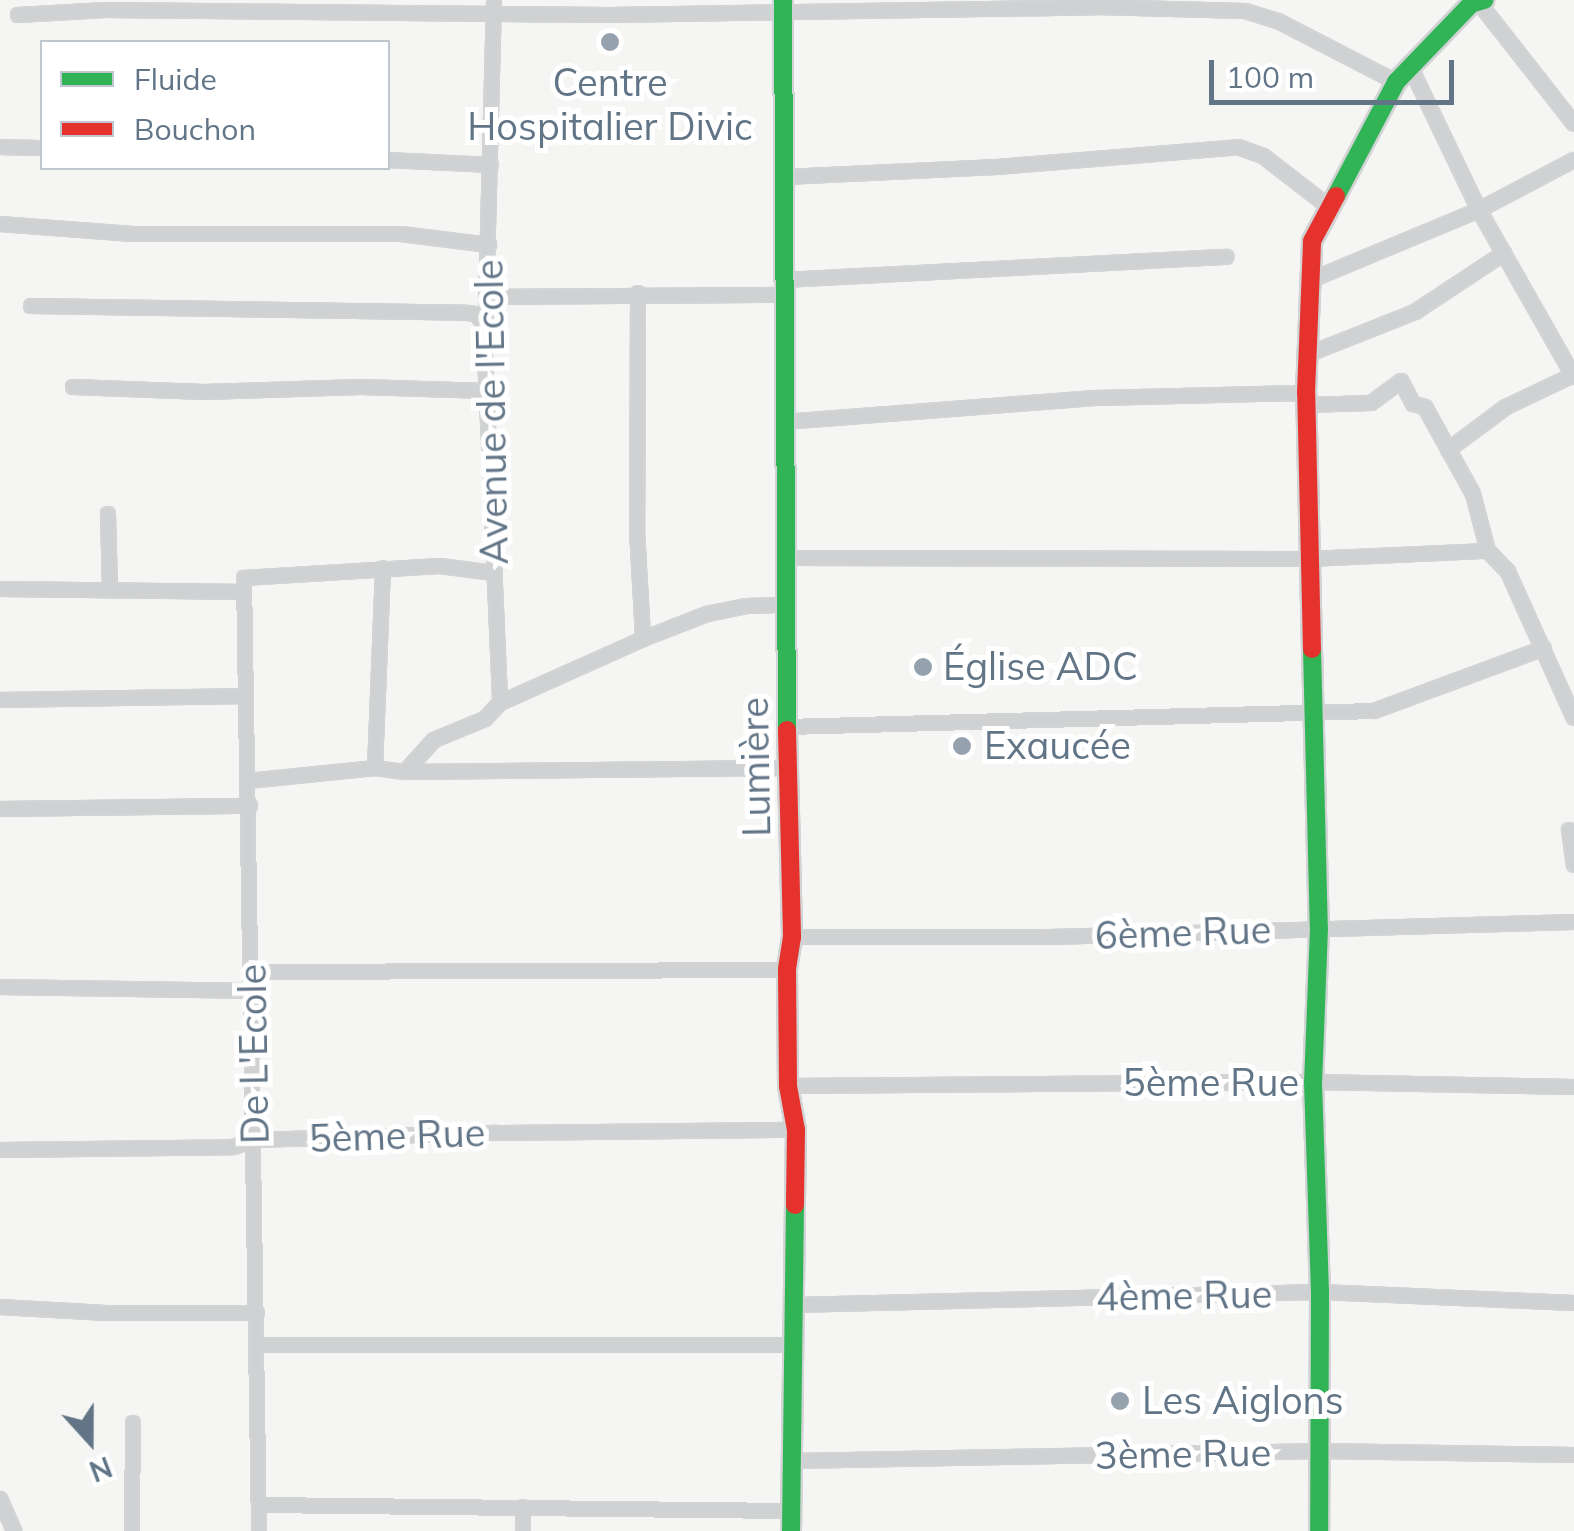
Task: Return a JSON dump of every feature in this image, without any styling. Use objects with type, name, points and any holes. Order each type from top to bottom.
[{"type":"street","points":[[1319,1531],[1320,1292],[1314,1082],[1318,928],[1307,399],[1312,241],[1396,82],[1409,64],[1475,2],[1574,124]]},
{"type":"street","points":[[18,15],[106,10],[495,7],[1096,7],[1245,12],[1278,21],[1396,82]]},
{"type":"street","name":"Avenue de l'Ecole","points":[[495,7],[486,390],[500,702]]},
{"type":"street","name":"Lumière","points":[[783,7],[784,605],[792,937],[787,970],[788,1086],[796,1130],[790,1531]]},
{"type":"street","points":[[1409,64],[1479,210],[1573,376],[1506,407],[1448,450]]},
{"type":"street","points":[[0,147],[40,148]]},
{"type":"street","points":[[785,178],[997,167],[1238,147],[1263,156],[1328,206]]},
{"type":"street","points":[[390,160],[491,165]]},
{"type":"street","points":[[1310,280],[1479,210],[1574,160]]},
{"type":"street","points":[[0,224],[133,234],[400,234],[489,246]]},
{"type":"street","points":[[1309,354],[1416,312],[1504,253]]},
{"type":"street","points":[[486,297],[785,287],[1226,256]]},
{"type":"street","points":[[638,294],[637,530],[643,639]]},
{"type":"street","points":[[31,306],[467,313],[476,314],[486,328]]},
{"type":"street","points":[[784,422],[1098,398],[1371,403],[1401,381],[1413,404],[1425,407],[1434,418],[1473,494],[1488,551]]},
{"type":"street","points":[[72,387],[204,392],[360,387],[486,390]]},
{"type":"street","points":[[108,514],[110,590]]},
{"type":"street","points":[[785,558],[1309,559],[1488,551],[1502,560],[1574,718]]},
{"type":"street","points":[[0,589],[244,585],[382,568],[440,566],[494,573]]},
{"type":"street","points":[[375,768],[382,568]]},
{"type":"street","name":"De L'Ecole","points":[[244,585],[256,1140],[259,1531]]},
{"type":"street","points":[[406,772],[434,740],[484,720],[500,702],[707,614],[784,605]]},
{"type":"street","points":[[787,727],[1374,711],[1544,648]]},
{"type":"street","points":[[0,700],[245,696]]},
{"type":"street","points":[[248,781],[375,768],[406,772],[788,768]]},
{"type":"street","points":[[0,809],[250,806]]},
{"type":"street","points":[[1569,830],[1574,864]]},
{"type":"street","name":"6ème Rue","points":[[792,937],[1050,937],[1574,922]]},
{"type":"street","points":[[253,972],[787,970]]},
{"type":"street","points":[[0,986],[253,991]]},
{"type":"street","name":"5ème Rue","points":[[788,1086],[1314,1082],[1574,1087]]},
{"type":"street","name":"5ème Rue","points":[[0,1150],[233,1146],[256,1140],[796,1130]]},
{"type":"street","name":"4ème Rue","points":[[794,1305],[1320,1292],[1574,1303]]},
{"type":"street","points":[[0,1307],[106,1313],[257,1313]]},
{"type":"street","points":[[258,1344],[794,1346]]},
{"type":"street","points":[[132,1423],[132,1531]]},
{"type":"street","name":"3ème Rue","points":[[793,1462],[1319,1451],[1574,1455]]},
{"type":"street","points":[[0,1499],[14,1531]]},
{"type":"street","points":[[259,1505],[790,1511]]},
{"type":"street","points":[[523,1507],[524,1531]]},
{"type":"traffic: fast","points":[[783,0],[787,730]]},
{"type":"traffic: fast","points":[[1336,196],[1396,82],[1471,4],[1484,0]]},
{"type":"traffic: fast","points":[[1312,649],[1319,928],[1313,1082],[1320,1292],[1319,1531]]},
{"type":"traffic: fast","points":[[791,1531],[795,1205]]},
{"type":"traffic: jam","points":[[1312,649],[1306,393],[1312,241],[1336,196]]},
{"type":"traffic: jam","points":[[787,730],[792,937],[787,970],[788,1086],[796,1130],[795,1205]]},
{"type":"place","name":"Centre Hospitalier Divic","points":[[610,42]]},
{"type":"place","name":"Église ADC","points":[[923,667]]},
{"type":"place","name":"Exaucée","points":[[962,746]]},
{"type":"place","name":"Les Aiglons","points":[[1120,1401]]}]
